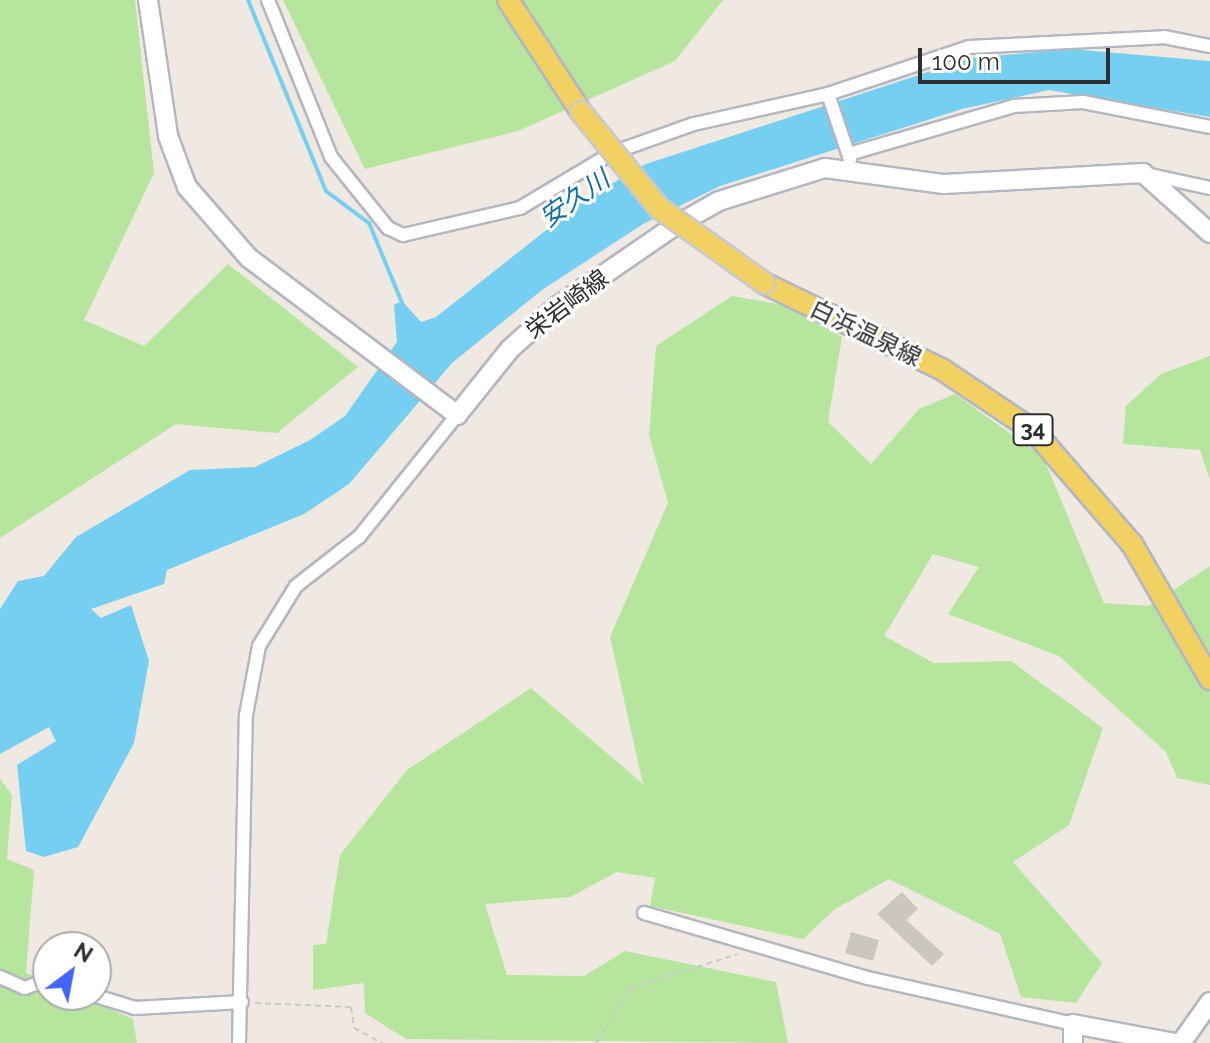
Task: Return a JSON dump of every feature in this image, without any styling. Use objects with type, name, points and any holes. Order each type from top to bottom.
[{"type":"main road","points":[[148,0],[168,136],[187,187],[249,258],[457,415]]},
{"type":"main road","name":"白浜温泉線","points":[[506,0],[581,112],[674,222],[764,283],[943,370],[1034,431],[1108,511],[1210,679]]},
{"type":"main road","name":"栄岩崎線","points":[[457,415],[510,349],[558,306],[673,227],[719,201],[851,161],[944,184],[1143,173]]},
{"type":"main road","points":[[1143,173],[1210,233]]},
{"type":"main road","points":[[1073,1043],[1073,1024],[1178,1043],[1210,1002]]},
{"type":"street","points":[[268,0],[331,157],[388,228],[403,235],[520,208],[612,153],[743,108],[829,97],[969,47],[1164,37],[1210,46]]},
{"type":"street","points":[[829,97],[851,161],[1014,106],[1083,102],[1210,127]]},
{"type":"street","points":[[1143,173],[1210,188]]},
{"type":"street","points":[[239,1043],[246,715],[259,646],[296,586],[359,537],[457,415]]},
{"type":"street","points":[[644,913],[764,945],[868,978],[1073,1024]]},
{"type":"street","points":[[0,977],[25,988],[32,985]]},
{"type":"street","points":[[112,1001],[135,1008],[242,1002]]},
{"type":"path","points":[[596,1043],[630,988],[764,945]]},
{"type":"path","points":[[242,1002],[351,1007],[354,1028],[382,1043]]},
{"type":"green space","points":[[0,0],[135,0],[154,173],[84,320],[144,346],[228,264],[358,367],[277,433],[176,424],[0,538]]},
{"type":"green space","points":[[283,0],[723,0],[675,61],[518,131],[365,169]]},
{"type":"green space","points":[[732,296],[789,306],[842,337],[828,422],[871,464],[919,409],[955,394],[1043,457],[1104,603],[1149,606],[1210,566],[1210,785],[1177,778],[1166,752],[1059,656],[948,614],[979,567],[933,554],[884,636],[934,663],[1011,661],[1103,728],[1069,825],[1013,862],[1102,963],[1076,1003],[1021,997],[1000,934],[889,879],[835,909],[803,939],[650,906],[655,878],[617,872],[570,897],[485,904],[507,975],[584,976],[625,951],[776,982],[788,1043],[406,1039],[365,1013],[364,983],[313,990],[313,945],[326,944],[340,855],[407,770],[531,688],[643,784],[610,637],[668,503],[649,435],[656,346]]},
{"type":"green space","points":[[1210,356],[1210,480],[1200,450],[1123,444],[1126,406],[1161,374]]},
{"type":"green space","points":[[0,779],[12,795],[7,859],[34,870],[26,973],[32,975],[32,1011],[112,1010],[133,1019],[137,1043],[0,1043]]},
{"type":"water","points":[[1070,49],[1210,61],[1210,117],[1049,90],[962,109],[720,186],[643,224],[542,290],[452,363],[349,484],[304,514],[167,570],[164,584],[91,609],[101,618],[131,605],[149,661],[134,743],[78,847],[44,857],[26,851],[17,765],[56,741],[49,727],[0,754],[0,609],[18,581],[44,576],[76,537],[190,470],[255,467],[310,440],[345,416],[397,342],[394,305],[402,301],[421,322],[436,317],[587,198],[646,164],[971,58]]},
{"type":"building","points":[[902,892],[918,909],[906,920],[944,954],[932,966],[877,914]]},
{"type":"building","points":[[851,932],[879,940],[873,961],[845,953]]},
{"type":"waterway","points":[[248,0],[326,191],[369,223],[403,305]]},
{"type":"water label","name":"安久川","points":[[575,199]]}]
